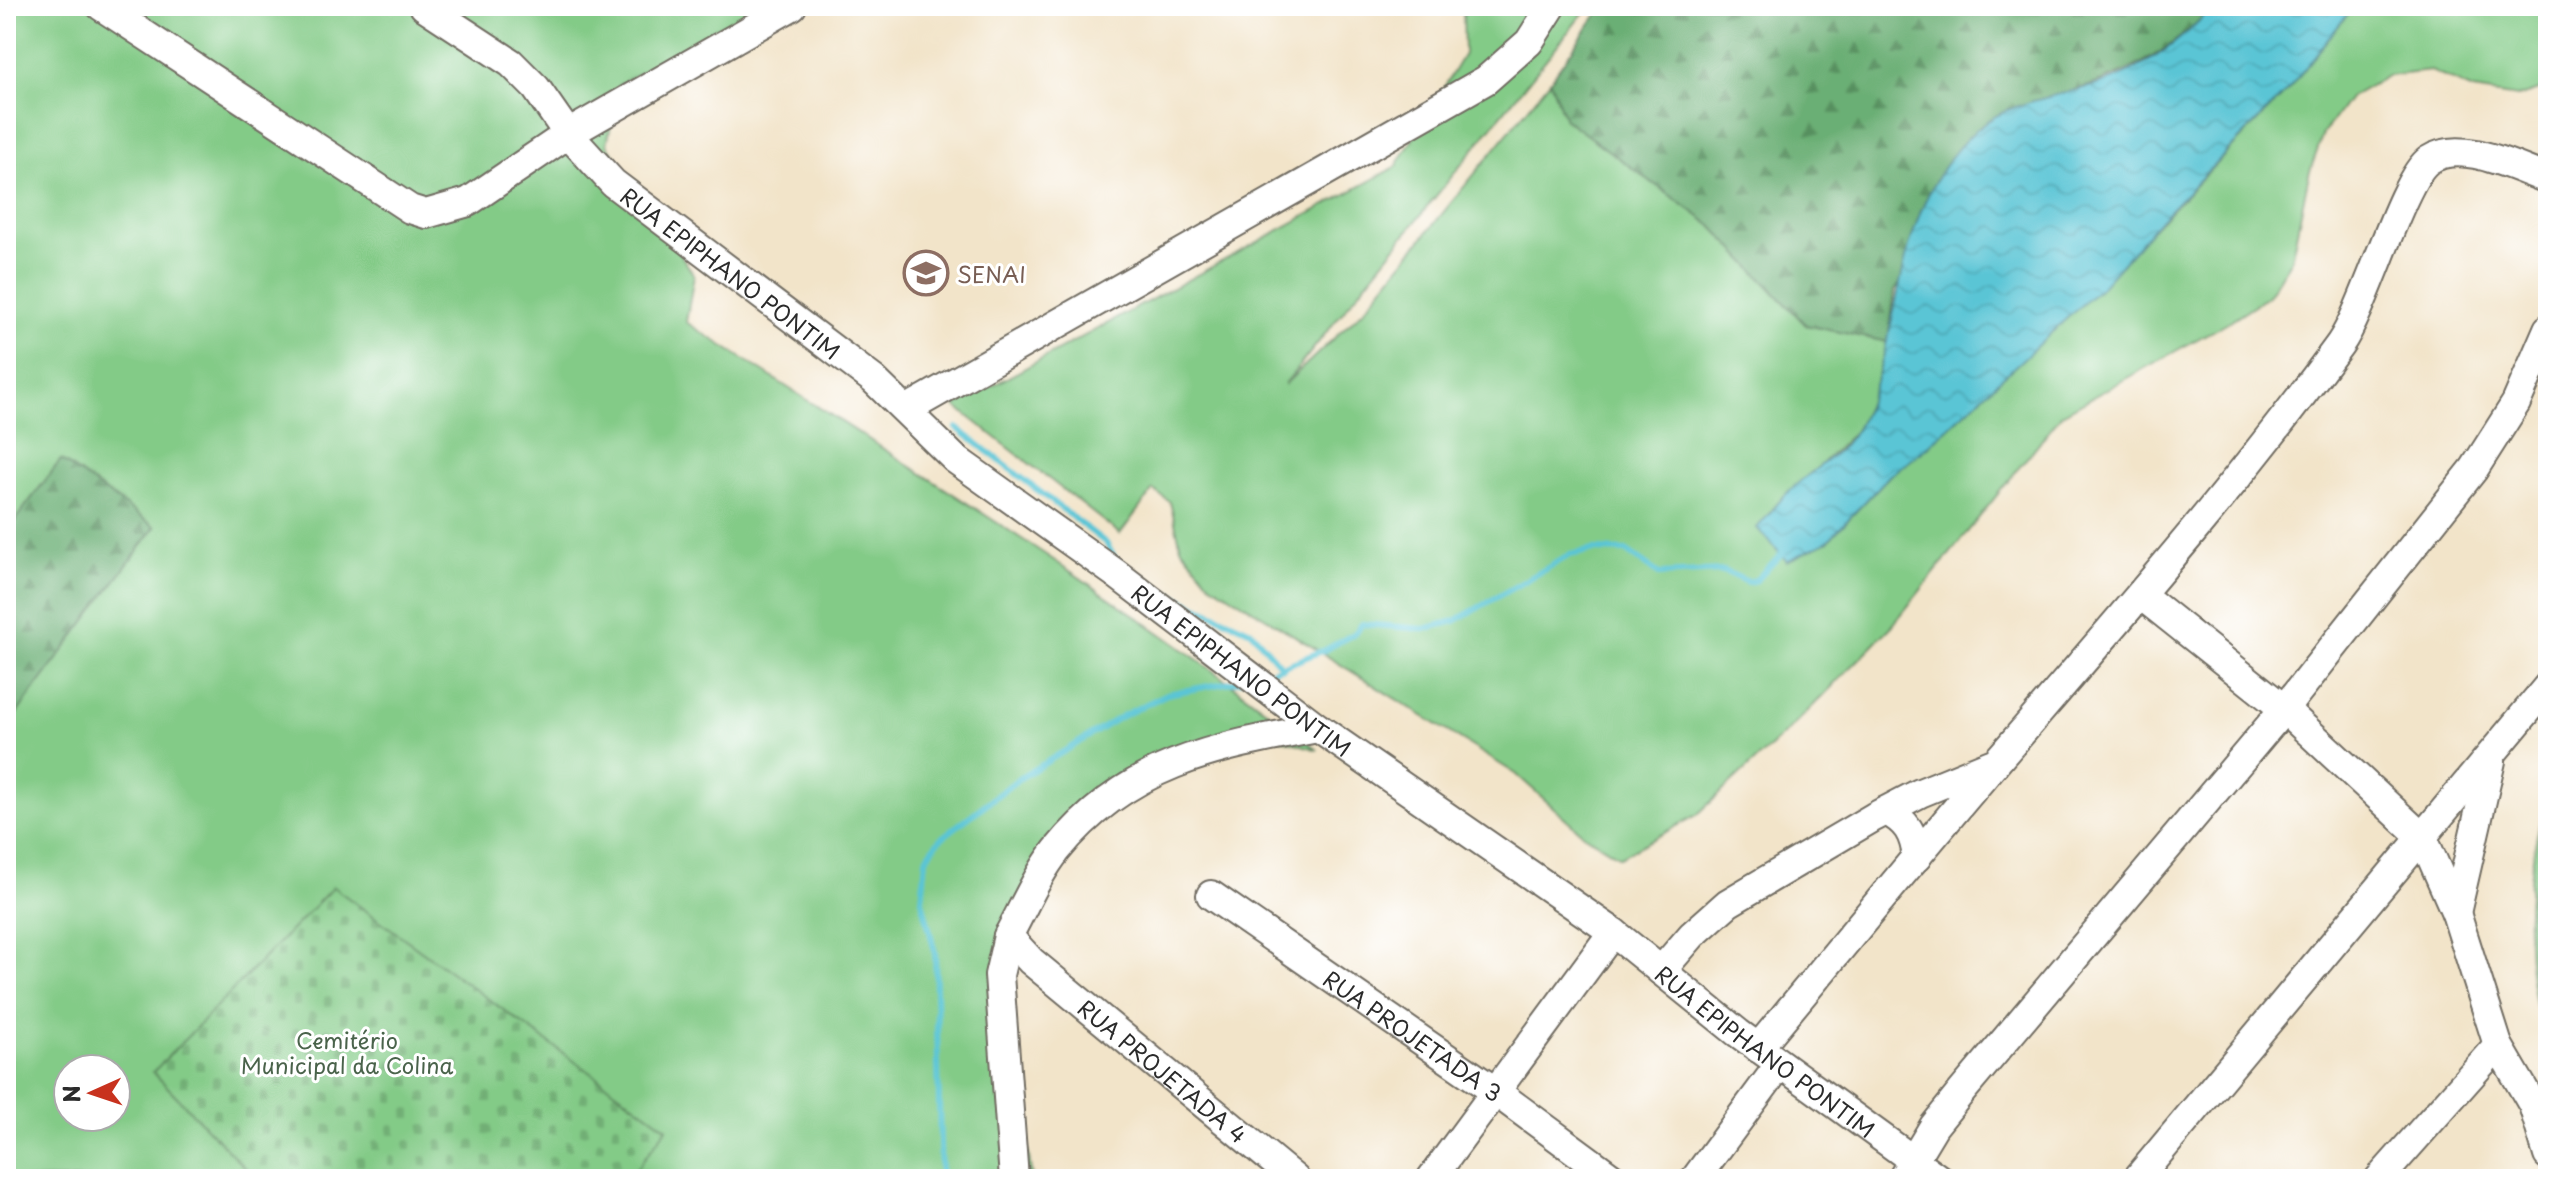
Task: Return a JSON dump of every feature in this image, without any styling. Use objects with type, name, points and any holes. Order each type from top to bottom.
[{"type":"street","points":[[101,6],[410,209],[426,214],[468,202],[568,134],[769,10]]},
{"type":"street","name":"RUA EPIPHANO PONTIM","points":[[424,6],[511,63],[536,88],[568,134],[613,183],[874,380],[955,459],[1115,573],[1318,728],[1613,932],[1908,1170],[1939,1179]]},
{"type":"street","points":[[906,410],[1486,80],[1529,42],[1552,6]]},
{"type":"street","points":[[1695,1179],[1769,1056],[1917,857],[2141,595],[2342,341],[2410,186],[2426,161],[2444,152],[2465,152],[2548,179]]},
{"type":"street","points":[[1908,1170],[1963,1090],[2284,709],[2474,469],[2516,403],[2548,329]]},
{"type":"street","points":[[2141,595],[2284,709],[2423,838],[2456,913],[2498,1045],[2533,1105],[2548,1155]]},
{"type":"street","points":[[2137,1179],[2548,686]]},
{"type":"street","points":[[1014,1179],[999,975],[1008,936],[1055,852],[1116,793],[1152,771],[1242,742],[1318,728]]},
{"type":"street","points":[[2456,913],[2494,752]]},
{"type":"street","points":[[1661,971],[1692,935],[1728,903],[1886,811],[1996,762]]},
{"type":"street","points":[[1886,811],[1899,817],[1910,829],[1917,857]]},
{"type":"street","name":"RUA PROJETADA 3","points":[[1211,895],[1496,1092],[1614,1179]]},
{"type":"street","points":[[1431,1179],[1613,932]]},
{"type":"street","name":"RUA PROJETADA 4","points":[[1008,936],[1031,961],[1295,1179]]},
{"type":"street","points":[[2379,1179],[2498,1045]]},
{"type":"green space","points":[[6,6],[755,6],[619,85],[607,144],[694,275],[686,322],[1087,582],[1318,750],[1256,731],[1080,818],[1018,936],[1010,1022],[1032,1179],[629,1179],[666,1127],[154,1072],[256,1179],[6,1179],[6,728],[155,527],[61,460],[6,532]]},
{"type":"green space","points":[[1463,6],[1589,6],[1284,385],[1364,310],[1550,81],[1565,119],[1711,225],[1806,325],[1888,342],[1877,385],[1857,429],[1824,462],[1787,561],[1828,541],[1890,475],[1958,419],[2132,250],[2287,91],[2354,6],[2548,6],[2548,87],[2517,97],[2473,90],[2431,71],[2387,76],[2349,98],[2323,134],[2309,174],[2291,260],[2268,296],[2230,321],[2062,414],[1892,626],[1796,723],[1697,815],[1620,857],[1583,834],[1516,774],[1210,583],[1181,547],[1170,502],[1153,490],[1120,534],[955,406],[1396,167],[1464,54]]},
{"type":"green space","points":[[1603,6],[2214,6],[2169,46],[2123,72],[2073,91],[2016,107],[1895,291],[1888,342],[1806,325],[1711,225],[1565,119],[1550,81]]},
{"type":"green space","points":[[61,460],[155,527],[6,728],[6,532]]},
{"type":"green space","points":[[2548,797],[2548,1041],[2538,1016],[2532,986],[2528,920],[2534,853]]},
{"type":"green space","name":"Cemitério Municipal da Colina","points":[[333,887],[667,1128],[629,1179],[256,1179],[153,1072]]},
{"type":"water","points":[[2214,6],[2354,6],[2287,91],[2161,219],[2103,285],[1925,449],[1890,475],[1828,541],[1787,561],[1757,528],[1789,491],[1845,443],[1859,424],[1885,349],[1913,232],[1928,195],[1948,161],[1976,130],[2003,112],[2100,84],[2132,71],[2176,42]]},
{"type":"waterway","points":[[957,428],[1106,543],[1116,560]]},
{"type":"waterway","points":[[1264,674],[1327,649],[1355,633],[1362,624],[1424,629],[1455,621],[1570,555],[1594,550],[1626,551],[1659,574],[1724,571],[1748,582],[1756,580],[1786,549]]},
{"type":"waterway","points":[[1154,587],[1251,631],[1283,668]]},
{"type":"waterway","points":[[941,1179],[935,952],[922,900],[926,859],[939,840],[1017,780],[1122,716],[1167,694],[1241,680]]},
{"type":"place","name":"SENAI","points":[[926,273]]}]
